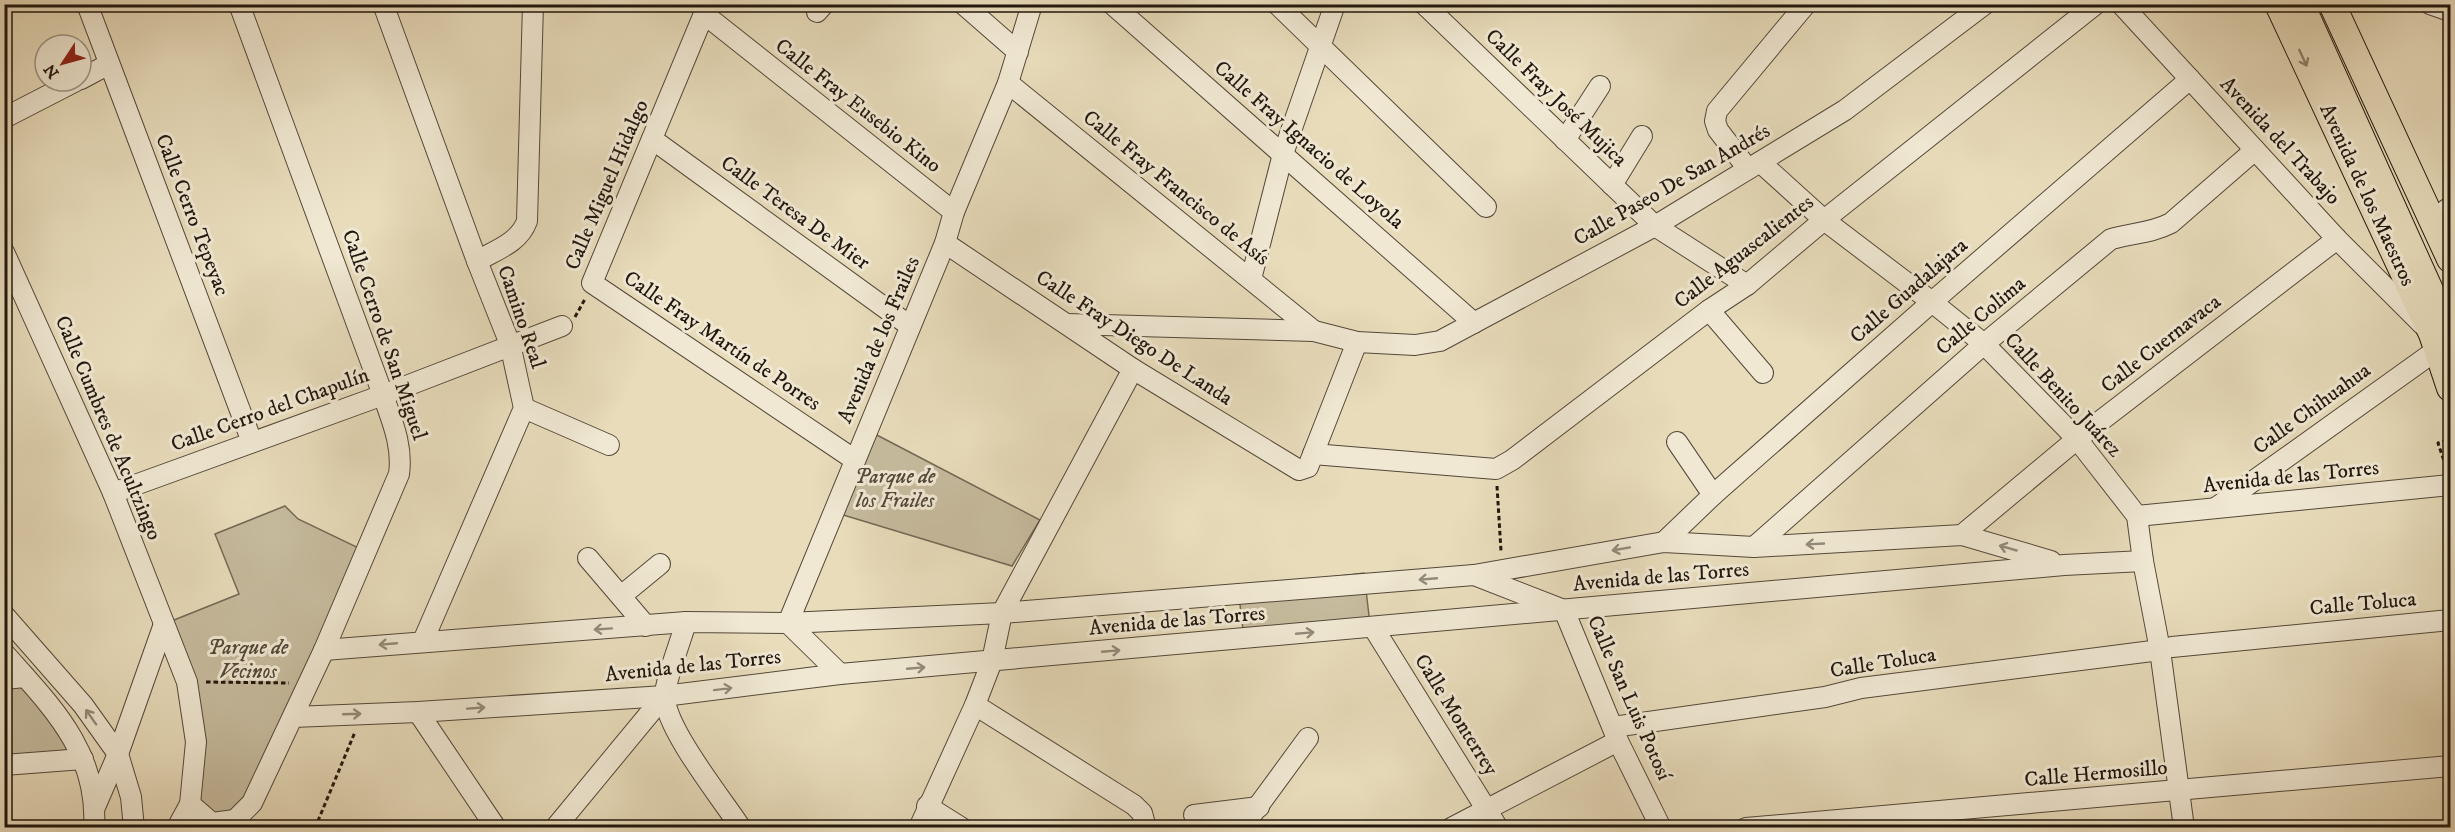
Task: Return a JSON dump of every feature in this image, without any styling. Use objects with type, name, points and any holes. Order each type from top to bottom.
[{"type":"main road","name":"Avenida de los Maestros","points":[[2278,4],[2442,349],[2451,388]]},
{"type":"main road","points":[[2301,4],[2442,349]]},
{"type":"main road","name":"Avenida de los Maestros","points":[[2316,4],[2451,298]]},
{"type":"main road","points":[[2332,4],[2441,214],[2451,259]]},
{"type":"street","name":"Calle Cerro Tepeyac","points":[[87,4],[252,442]]},
{"type":"street","name":"Calle Cerro de San Miguel","points":[[189,804],[212,823],[236,820],[252,803],[324,650],[399,474],[401,460],[399,444],[383,395],[239,4]]},
{"type":"street","name":"Camino Real","points":[[383,4],[477,261],[510,344],[524,408]]},
{"type":"street","points":[[477,261],[516,239],[523,232],[527,221],[533,4]]},
{"type":"street","points":[[963,4],[1018,52]]},
{"type":"street","name":"Avenida de los Frailes","points":[[788,623],[945,243],[954,212],[1008,83],[1032,4]]},
{"type":"street","name":"Calle Fray Ignacio de Loyola","points":[[1112,4],[1474,323]]},
{"type":"street","points":[[1277,4],[1486,207]]},
{"type":"street","points":[[1251,279],[1283,154],[1335,4]]},
{"type":"street","name":"Calle Fray José Mujica","points":[[1424,4],[1655,226],[1747,285]]},
{"type":"street","name":"Calle Benito Juárez","points":[[1806,4],[1717,111],[1714,121],[1718,130],[1754,166],[1984,344],[2077,439],[2137,516]]},
{"type":"street","name":"Calle Paseo De San Andrés","points":[[1314,331],[1357,342],[1428,344],[1440,341],[1655,226],[1845,110],[1984,4]]},
{"type":"street","name":"Calle Aguascalientes","points":[[1496,469],[1512,460],[1709,310],[1747,285],[1824,220],[2096,4]]},
{"type":"street","name":"Avenida del Trabajo","points":[[2121,4],[2337,239],[2442,349]]},
{"type":"street","points":[[2430,4],[2451,11]]},
{"type":"street","name":"Calle Miguel Hidalgo","points":[[592,283],[706,9]]},
{"type":"street","name":"Calle Fray Eusebio Kino","points":[[706,9],[954,212]]},
{"type":"street","points":[[93,73],[110,64]]},
{"type":"street","name":"Calle Guadalajara","points":[[1664,542],[1713,495],[1932,302],[2190,79]]},
{"type":"street","name":"Calle Fray Francisco de Asís","points":[[1008,83],[1314,331]]},
{"type":"street","points":[[1564,140],[1600,86]]},
{"type":"street","points":[[4,118],[53,93]]},
{"type":"street","points":[[1612,185],[1642,136]]},
{"type":"street","name":"Calle Teresa De Mier","points":[[652,139],[910,326]]},
{"type":"street","name":"Calle Colima","points":[[1754,547],[1984,344],[2111,239],[2129,234],[2157,231],[2171,223],[2255,150]]},
{"type":"street","name":"Calle Cuernavaca","points":[[1962,535],[2077,439],[2337,239]]},
{"type":"street","name":"Calle Fray Diego De Landa","points":[[945,243],[1133,369],[1299,470],[1308,467],[1313,454]]},
{"type":"street","name":"Calle Cumbres de Acultzingo","points":[[4,252],[113,494],[187,682],[196,742],[189,804],[180,826]]},
{"type":"street","name":"Calle Fray Martín de Porres","points":[[592,283],[855,460]]},
{"type":"street","points":[[1709,310],[1763,373]]},
{"type":"street","points":[[1067,324],[1314,331]]},
{"type":"street","points":[[510,344],[562,326]]},
{"type":"street","points":[[1357,342],[1313,454],[1496,469]]},
{"type":"street","name":"Calle Cerro del Chapulín","points":[[113,494],[383,395],[510,344]]},
{"type":"street","name":"Calle Chihuahua","points":[[2215,508],[2442,349]]},
{"type":"street","points":[[919,828],[992,662],[1002,613],[1133,369]]},
{"type":"street","points":[[423,641],[524,408],[609,445]]},
{"type":"street","points":[[1677,442],[1713,495]]},
{"type":"street","name":"Avenida de las Torres","points":[[2137,516],[2449,477]]},
{"type":"street","points":[[2137,516],[2152,611],[2166,648],[2167,701],[2184,828]]},
{"type":"street","name":"Avenida de las Torres","points":[[324,650],[686,622],[788,623],[1002,613],[1474,575],[1664,542],[1754,547],[1962,535],[2064,565]]},
{"type":"street","points":[[588,558],[646,626]]},
{"type":"street","name":"Avenida de las Torres","points":[[293,717],[418,712],[664,696],[840,674],[2064,565],[2143,561]]},
{"type":"street","points":[[621,596],[660,564]]},
{"type":"street","name":"Calle San Luis Potosí","points":[[1474,575],[1564,610],[1616,734],[1661,828]]},
{"type":"street","points":[[4,615],[83,705],[118,754],[131,797],[134,828]]},
{"type":"street","name":"Calle Toluca","points":[[1451,828],[1487,810],[1616,734],[1825,697],[1862,688],[2166,648],[2451,620]]},
{"type":"street","points":[[555,828],[664,696],[686,622]]},
{"type":"street","points":[[788,623],[840,674]]},
{"type":"street","points":[[95,807],[118,754],[164,624]]},
{"type":"street","name":"Calle Monterrey","points":[[1373,627],[1498,828]]},
{"type":"street","points":[[4,653],[51,705],[76,742],[83,759],[95,807],[94,828]]},
{"type":"street","points":[[4,679],[26,677]]},
{"type":"street","points":[[664,696],[669,718],[678,735],[733,824]]},
{"type":"street","points":[[975,705],[1134,805],[1142,813],[1146,828]]},
{"type":"street","points":[[418,712],[496,828]]},
{"type":"street","points":[[1242,828],[1308,738]]},
{"type":"street","points":[[4,765],[83,759]]},
{"type":"street","name":"Calle Hermosillo","points":[[1746,828],[2451,766]]},
{"type":"street","points":[[927,806],[962,828]]},
{"type":"street","points":[[1194,815],[1259,807]]},
{"type":"path","name":"Calle Miguel Hidalgo","points":[[562,326],[573,319],[580,310],[592,283]]},
{"type":"path","points":[[2449,477],[2438,443],[2451,439]]},
{"type":"path","points":[[1496,469],[1502,569]]},
{"type":"path","points":[[187,682],[309,684]]},
{"type":"path","points":[[315,828],[363,714]]},
{"type":"green space","name":"Parque de los Frailes","points":[[873,433],[1040,520],[1012,566],[840,514]]},
{"type":"green space","name":"Parque de Vecinos","points":[[285,506],[298,519],[365,551],[235,820],[190,804],[192,733],[164,624],[239,594],[215,534]]},
{"type":"green space","points":[[1364,573],[1370,624],[1244,638],[1238,588]]},
{"type":"green space","points":[[25,677],[83,759],[5,765],[5,679]]}]
